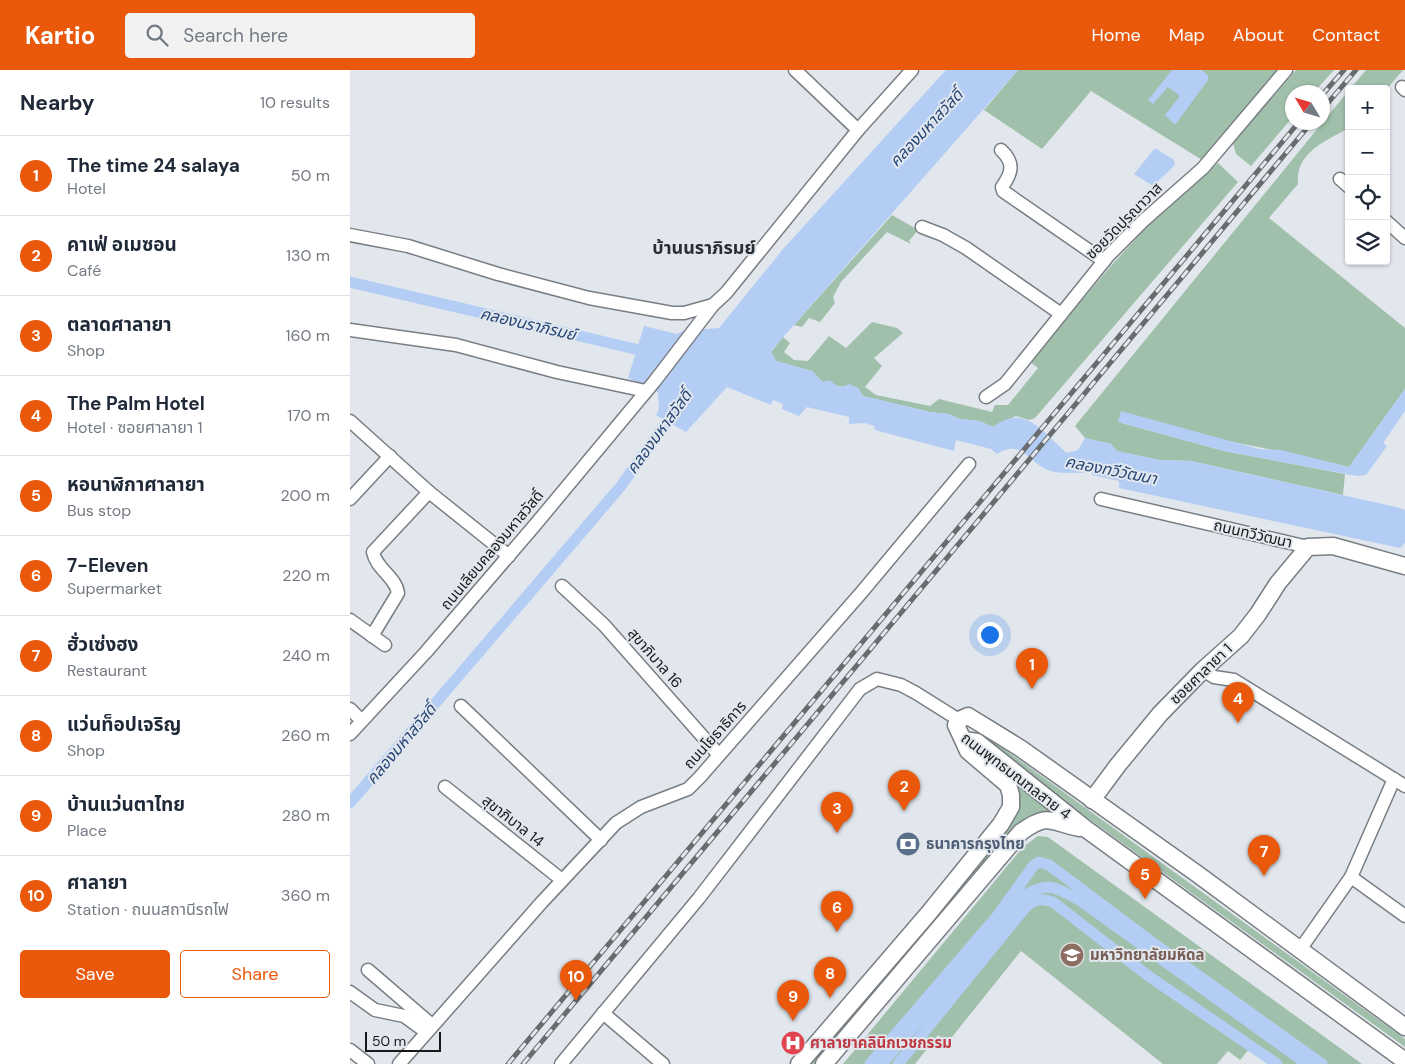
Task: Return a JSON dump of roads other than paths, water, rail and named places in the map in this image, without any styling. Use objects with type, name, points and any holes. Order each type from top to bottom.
[{"type":"main road","name":"ถนนทวีวัฒนา","points":[[1308,547],[1333,546],[1404,564]]},
{"type":"main road","name":"ซอยศาลายา 1","points":[[1092,800],[1141,735],[1203,670],[1241,636],[1258,614],[1278,582],[1308,547]]},
{"type":"main road","name":"ถนนพุทธมณฑลสาย 4","points":[[1405,1027],[1299,951],[1196,873],[977,720],[968,716],[959,720],[956,726],[964,740],[977,742],[1086,829],[1405,1061]]},
{"type":"main road","points":[[798,1064],[919,925],[1001,824],[1011,807],[1011,795],[1008,786],[968,751],[964,740]]},
{"type":"main road","points":[[824,1064],[1021,832],[1035,822],[1047,819],[1086,829]]},
{"type":"street","points":[[795,70],[858,130]]},
{"type":"street","name":"ถนนเลียบคลองมหาสวัสดิ์","points":[[350,734],[426,652],[508,556],[650,387],[713,306],[858,130],[912,70]]},
{"type":"street","name":"ซอยวัดปุรณาวาส","points":[[986,396],[1005,384],[1104,261],[1143,221],[1203,168],[1286,70]]},
{"type":"street","points":[[1002,150],[1009,159],[1012,168],[1002,187],[1003,191],[1104,261]]},
{"type":"street","points":[[1390,225],[1405,238]]},
{"type":"street","points":[[922,227],[943,235],[966,248],[1061,314]]},
{"type":"street","points":[[350,235],[408,246],[498,274],[590,298],[672,313],[684,313],[713,306]]},
{"type":"street","points":[[350,330],[456,345],[557,372],[650,387]]},
{"type":"street","points":[[350,422],[429,492],[508,556]]},
{"type":"street","points":[[350,499],[390,456]]},
{"type":"street","name":"ถนนโยธาธิการ","points":[[400,1064],[429,1028],[616,823],[641,807],[688,789],[855,600],[969,464]]},
{"type":"street","points":[[372,636],[398,593],[396,585],[377,562],[373,552],[429,492]]},
{"type":"street","name":"ถนนทวีวัฒนา","points":[[1101,499],[1308,547]]},
{"type":"street","name":"สุขาภิบาล 16","points":[[562,586],[604,625],[719,755]]},
{"type":"street","points":[[350,620],[385,645]]},
{"type":"street","points":[[1203,670],[1214,677],[1234,680],[1400,782],[1351,877],[1299,951]]},
{"type":"street","points":[[561,1064],[699,898],[860,690],[877,680],[901,685],[959,720]]},
{"type":"street","points":[[461,706],[601,840]]},
{"type":"street","points":[[350,709],[361,720]]},
{"type":"street","name":"สุขาภิบาล 14","points":[[444,787],[562,880]]},
{"type":"street","points":[[1351,877],[1405,916]]},
{"type":"street","points":[[919,925],[933,937]]},
{"type":"street","points":[[368,970],[429,1028]]},
{"type":"street","points":[[350,992],[375,1010],[404,1016],[429,1028]]},
{"type":"street","points":[[603,1013],[663,1064]]},
{"type":"street","points":[[350,1050],[368,1064]]},
{"type":"water","name":"คลองทวีวัฒนา","points":[[946,70],[1018,70],[771,351],[776,361],[812,371],[823,382],[830,380],[841,387],[849,384],[858,388],[863,396],[930,412],[948,414],[960,419],[979,421],[993,427],[1004,420],[1024,419],[1041,429],[1067,453],[1078,450],[1085,438],[1111,444],[1117,451],[1159,460],[1191,461],[1396,507],[1405,510],[1405,543],[1400,548],[1119,488],[1119,481],[1092,475],[1092,471],[1084,471],[1083,473],[1051,471],[1036,463],[1019,450],[1006,450],[997,454],[991,449],[956,440],[954,451],[875,430],[874,426],[865,423],[849,424],[849,417],[807,407],[799,416],[782,409],[783,404],[773,400],[771,405],[727,387],[686,432],[656,415],[659,409],[658,392],[628,378],[644,326],[677,334],[683,331],[719,328],[784,248]]},
{"type":"water","points":[[1172,70],[1202,70],[1208,76],[1208,80],[1175,125],[1165,115],[1180,96],[1168,87],[1153,104],[1148,100]]},
{"type":"water","points":[[1155,148],[1174,160],[1175,165],[1153,186],[1134,174]]},
{"type":"water","points":[[1405,389],[1405,411],[1383,443],[1387,446],[1366,475],[1357,476],[1224,451],[1118,422],[1121,411],[1259,449],[1281,450],[1349,467]]},
{"type":"waterway","name":"คลองนราภิรมย์","points":[[350,282],[652,353]]},
{"type":"waterway","name":"คลองมหาสวัสดิ์","points":[[350,803],[621,486],[675,410]]},
{"type":"waterway","points":[[870,1064],[998,915],[1034,865],[1039,862],[1049,865],[1153,943],[1322,1064]]},
{"type":"waterway","points":[[882,1064],[1025,895],[1034,890],[1048,887],[1060,890],[1081,901],[1307,1064]]},
{"type":"waterway","points":[[898,1064],[1025,908],[1031,903],[1041,900],[1053,902],[1147,975],[1277,1064]]},
{"type":"railway","points":[[1330,86],[1344,70]]},
{"type":"railway","points":[[1330,101],[1356,70]]},
{"type":"railway","points":[[508,1064],[1292,130]]},
{"type":"railway","points":[[523,1064],[1305,130]]},
{"type":"place","name":"The time 24 salaya","points":[[1032,689]]},
{"type":"place","name":"The Palm Hotel","points":[[1238,723]]},
{"type":"place","name":"คาเฟ่ อเมซอน","points":[[904,811]]},
{"type":"place","name":"ตลาดศาลายา","points":[[837,833]]},
{"type":"place","name":"ธนาคารกรุงไทย","points":[[908,844]]},
{"type":"place","name":"ฮั่วเซ่งฮง","points":[[1264,876]]},
{"type":"place","name":"หอนาฬิกาศาลายา","points":[[1145,899]]},
{"type":"place","name":"7-Eleven","points":[[837,932]]},
{"type":"place","name":"มหาวิทยาลัยมหิดล","points":[[1072,955]]},
{"type":"place","name":"แว่นท็อปเจริญ","points":[[830,998]]},
{"type":"place","name":"ศาลายา","points":[[576,1001]]},
{"type":"place","name":"บ้านแว่นตาไทย","points":[[793,1021]]},
{"type":"place","name":"ศาลายาคลินิกเวชกรรม","points":[[793,1043]]},
{"type":"district","name":"บ้านนราภิรมย์","points":[[704,248]]}]
